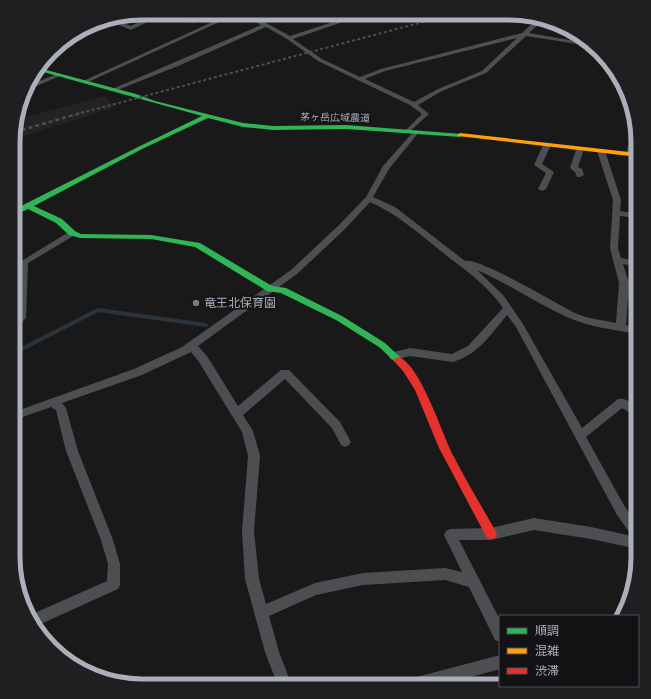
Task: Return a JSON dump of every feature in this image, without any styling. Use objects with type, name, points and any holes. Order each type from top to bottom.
[{"type":"street","points":[[117,23],[131,28],[148,20]]},
{"type":"street","points":[[191,22],[195,20]]},
{"type":"street","points":[[84,82],[221,20]]},
{"type":"street","points":[[20,414],[138,372],[186,350],[294,272],[341,228],[369,198],[386,168],[426,114],[414,105],[307,52],[289,38],[257,20]]},
{"type":"street","points":[[289,38],[344,20]]},
{"type":"street","points":[[414,105],[440,90],[484,72],[537,23]]},
{"type":"street","points":[[114,90],[176,65],[266,25]]},
{"type":"street","points":[[359,79],[383,70],[526,34],[580,43]]},
{"type":"street","name":"茅ヶ岳広域農道","points":[[43,71],[243,125],[273,128],[346,127],[412,131],[485,137],[631,155]]},
{"type":"street","points":[[34,86],[59,75]]},
{"type":"street","points":[[20,210],[140,148],[207,116]]},
{"type":"street","points":[[542,189],[550,172],[538,165],[547,144]]},
{"type":"street","points":[[580,148],[574,168],[579,171],[580,175]]},
{"type":"street","points":[[601,151],[617,200],[614,248],[624,283],[621,328]]},
{"type":"street","points":[[369,198],[392,209],[476,274],[501,298],[520,326],[621,511],[631,526]]},
{"type":"street","points":[[28,206],[59,221],[72,233],[80,236],[151,237],[196,244],[270,289],[283,290],[339,318],[382,345],[404,365],[419,389],[444,448],[491,534]]},
{"type":"street","points":[[616,213],[631,215]]},
{"type":"street","points":[[20,264],[72,233]]},
{"type":"street","points":[[455,257],[499,276],[573,316],[631,330]]},
{"type":"street","points":[[618,260],[631,263]]},
{"type":"street","points":[[20,319],[24,262]]},
{"type":"street","points":[[394,356],[410,352],[453,358],[472,349],[508,308]]},
{"type":"street","points":[[192,346],[203,359],[247,431],[254,456],[248,531],[252,579],[272,652],[282,679]]},
{"type":"street","points":[[236,414],[285,372],[336,425],[345,442]]},
{"type":"street","points":[[580,436],[622,402],[631,409]]},
{"type":"street","points":[[37,619],[113,585],[114,564],[107,540],[72,451],[61,408],[52,403]]},
{"type":"street","points":[[499,633],[450,535],[491,534],[534,524],[591,533],[631,542]]},
{"type":"street","points":[[261,613],[315,589],[363,580],[445,574],[474,582]]},
{"type":"street","points":[[436,679],[499,662]]},
{"type":"shaded area","points":[[105,96],[115,107],[20,137],[22,118]]},
{"type":"waterway","points":[[20,350],[98,310],[206,325]]},
{"type":"railway","points":[[81,113],[430,20]]},
{"type":"railway","points":[[21,130],[84,112]]},
{"type":"traffic: fast","points":[[43,71],[134,95],[153,102],[243,125],[273,128],[346,127],[460,135]]},
{"type":"traffic: fast","points":[[20,210],[140,148],[207,116]]},
{"type":"traffic: fast","points":[[28,206],[59,221],[72,233],[80,236],[151,237],[197,245],[270,289],[283,290],[339,318],[382,345],[398,360]]},
{"type":"traffic: slow","points":[[460,135],[631,154]]},
{"type":"traffic: jam","points":[[398,360],[407,369],[420,390],[444,448],[491,534]]},
{"type":"place","name":"竜王北保育園","points":[[196,303]]}]
